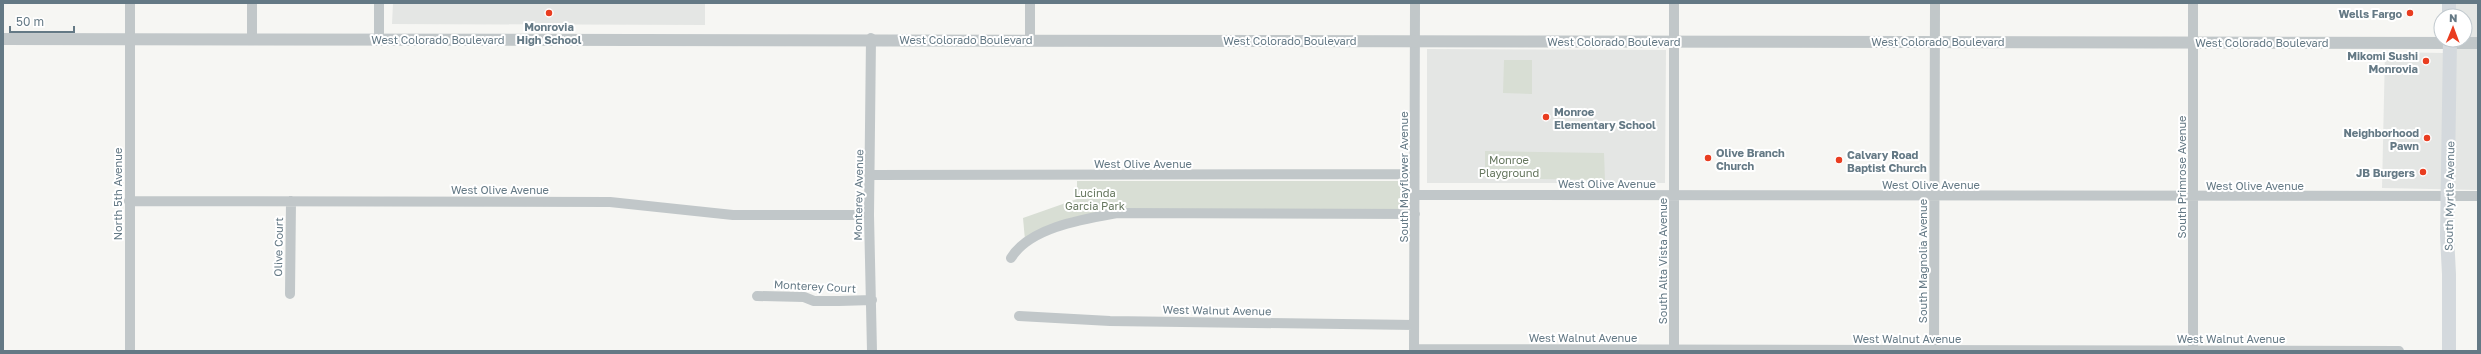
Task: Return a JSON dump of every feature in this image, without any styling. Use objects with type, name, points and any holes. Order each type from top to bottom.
[{"type":"main road","name":"South Myrtle Avenue","points":[[2449,351],[2447,195],[2450,48]]},
{"type":"street","name":"North 5th Avenue","points":[[130,3],[130,351]]},
{"type":"street","points":[[252,3],[252,38]]},
{"type":"street","points":[[379,38],[380,3]]},
{"type":"street","points":[[1030,3],[1030,40]]},
{"type":"street","name":"South Mayflower Avenue","points":[[1414,350],[1415,3]]},
{"type":"street","name":"South Alta Vista Avenue","points":[[1674,3],[1676,118],[1673,195],[1674,350]]},
{"type":"street","name":"South Magnolia Avenue","points":[[1934,351],[1935,3]]},
{"type":"street","name":"South Primrose Avenue","points":[[2193,3],[2193,351]]},
{"type":"street","name":"West Colorado Boulevard","points":[[3,39],[871,38],[1030,40],[2433,41]]},
{"type":"street","name":"Monterey Avenue","points":[[871,38],[871,175],[869,215],[872,351]]},
{"type":"street","name":"West Olive Avenue","points":[[871,175],[1414,174]]},
{"type":"street","name":"West Olive Avenue","points":[[1414,195],[2478,196]]},
{"type":"street","name":"West Olive Avenue","points":[[129,201],[610,202],[639,203],[733,215],[869,215]]},
{"type":"street","name":"Olive Court","points":[[290,294],[291,201]]},
{"type":"street","points":[[1012,258],[1018,247],[1050,231],[1070,223],[1118,213],[1414,214]]},
{"type":"street","name":"Monterey Court","points":[[757,296],[804,297],[814,301],[872,300]]},
{"type":"street","name":"West Walnut Avenue","points":[[1019,316],[1110,320],[1414,325]]},
{"type":"street","name":"West Walnut Avenue","points":[[1414,350],[2399,351]]},
{"type":"shaded area","name":"Monrovia High School","points":[[393,3],[705,3],[705,25],[392,24]]},
{"type":"shaded area","points":[[2442,3],[2478,3],[2478,190],[2382,188],[2385,52],[2443,53],[2443,48],[2473,48],[2473,8],[2442,8]]},
{"type":"shaded area","name":"Monroe Elementary School","points":[[1427,49],[1666,50],[1665,183],[1427,183]]},
{"type":"green space","points":[[1504,60],[1532,60],[1532,94],[1503,93]]},
{"type":"green space","name":"Monroe Playground","points":[[1485,151],[1604,153],[1605,180],[1485,178]]},
{"type":"green space","name":"Lucinda Garcia Park","points":[[1077,181],[1406,181],[1406,209],[1118,212],[1025,240],[1023,218],[1077,199]]},
{"type":"place","name":"Monrovia High School","points":[[549,13]]},
{"type":"place","name":"Wells Fargo","points":[[2410,13]]},
{"type":"place","name":"Mikomi Sushi Monrovia","points":[[2426,61]]},
{"type":"place","name":"Monroe Elementary School","points":[[1546,117]]},
{"type":"place","name":"Neighborhood Pawn","points":[[2427,138]]},
{"type":"place","name":"Olive Branch Church","points":[[1708,158]]},
{"type":"place","name":"Calvary Road Baptist Church","points":[[1839,160]]},
{"type":"place","name":"JB Burgers","points":[[2423,172]]}]
